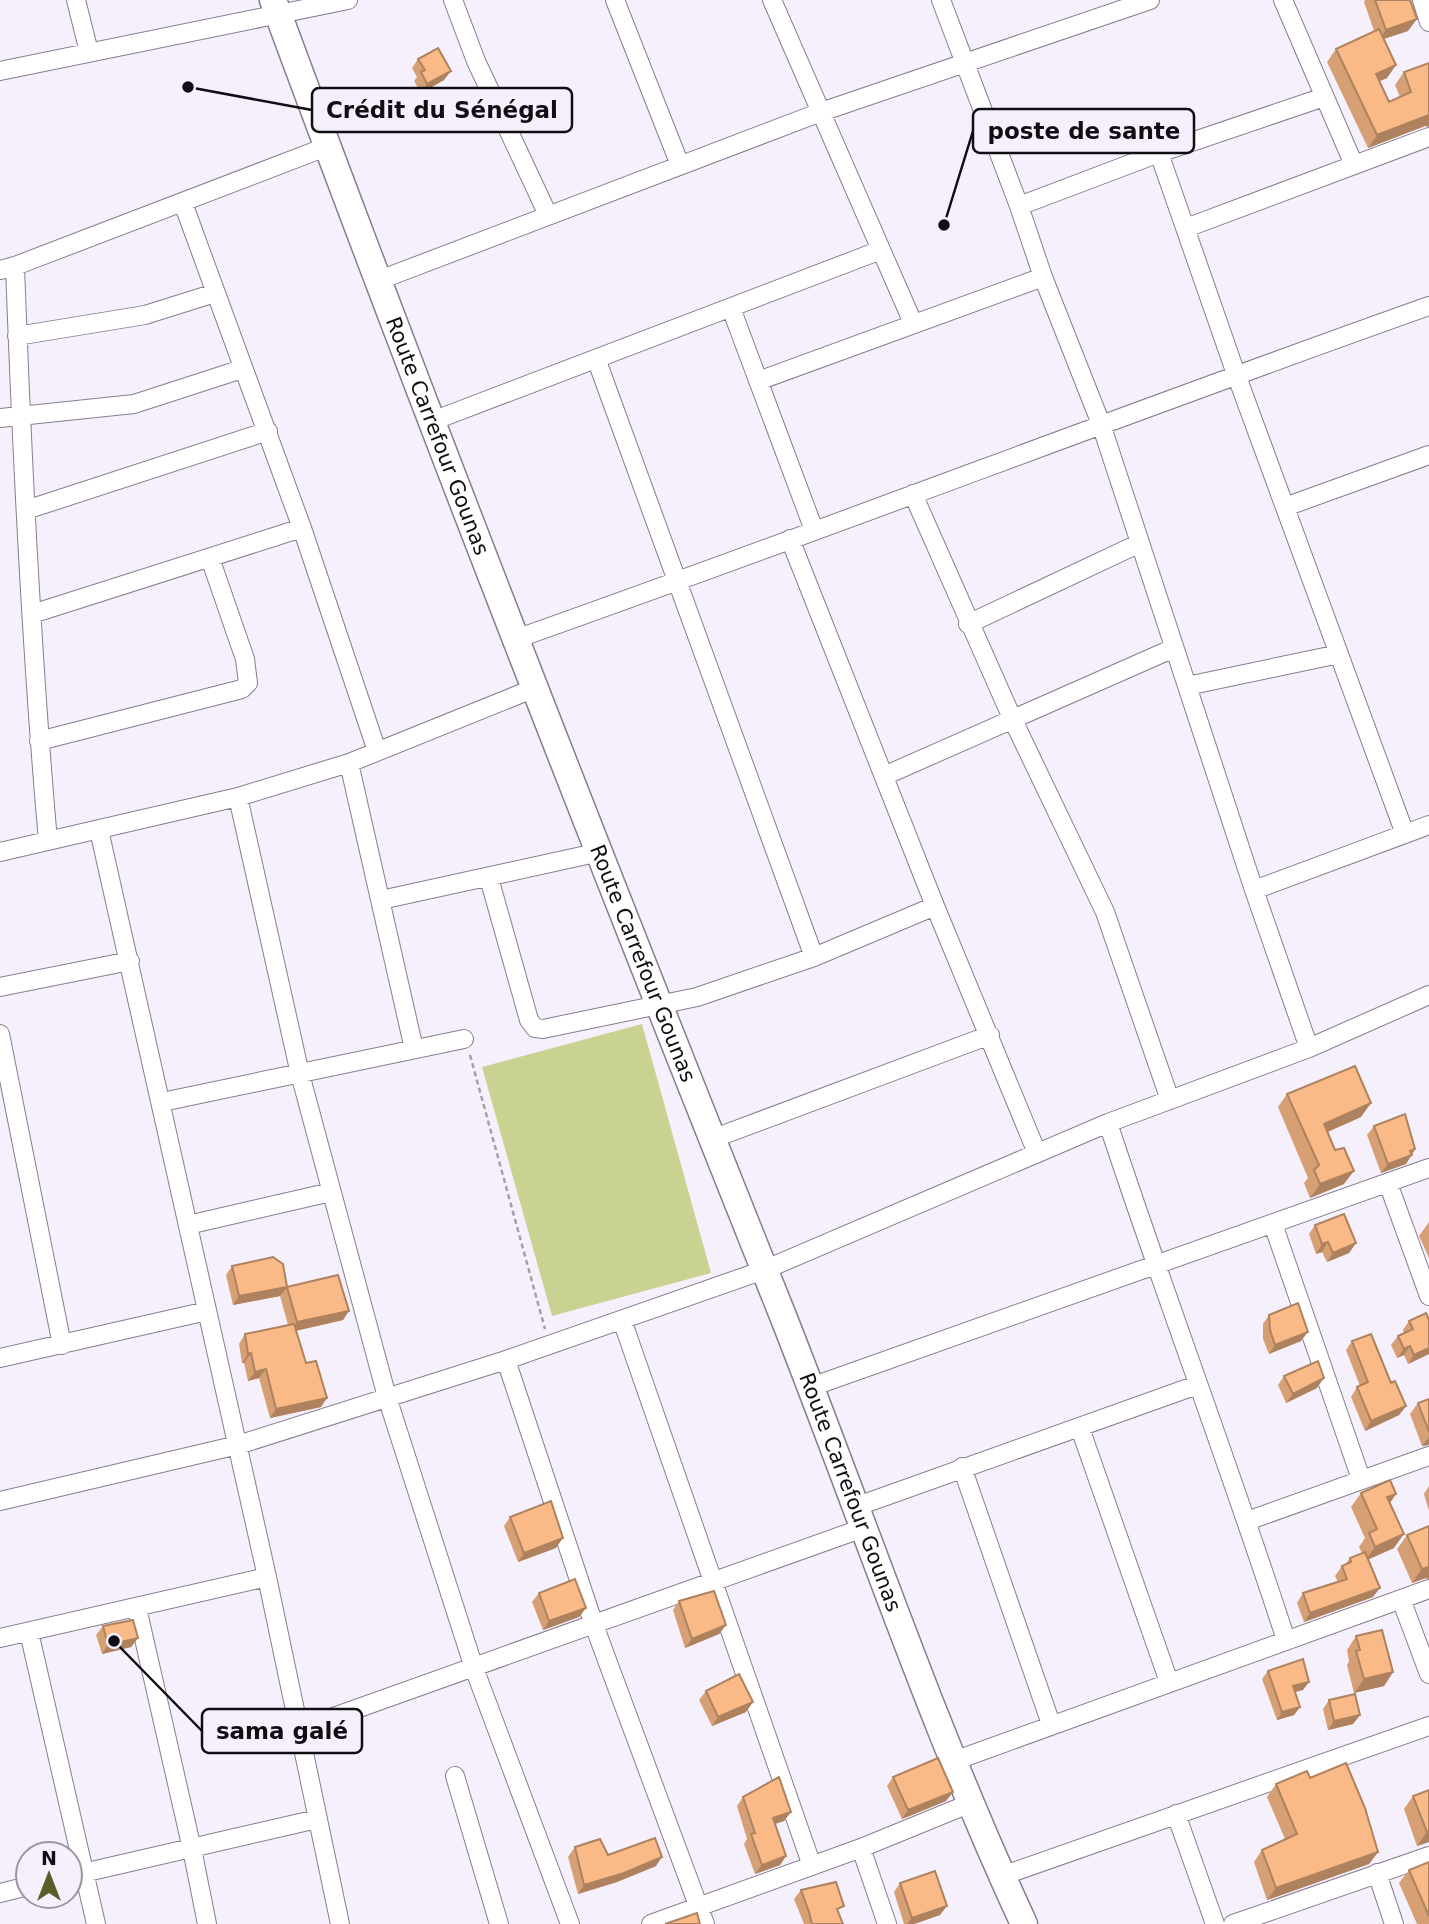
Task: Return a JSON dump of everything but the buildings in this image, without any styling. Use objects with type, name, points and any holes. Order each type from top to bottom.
[{"type":"main road","name":"Route Carrefour Gounas","points":[[275,8],[430,422],[811,1387],[954,1761],[1024,1924]]},
{"type":"street","points":[[76,0],[89,52]]},
{"type":"street","points":[[0,71],[275,8],[348,0]]},
{"type":"street","points":[[453,0],[475,61],[548,215]]},
{"type":"street","points":[[615,0],[680,165]]},
{"type":"street","points":[[772,0],[913,323]]},
{"type":"street","points":[[941,0],[1043,277],[1101,424],[1254,890],[1309,1048]]},
{"type":"street","points":[[377,281],[821,113],[1150,0]]},
{"type":"street","points":[[1283,0],[1354,165]]},
{"type":"street","points":[[1422,0],[1429,22]]},
{"type":"street","points":[[1018,206],[1159,153],[1324,97]]},
{"type":"street","points":[[1186,228],[1429,137]]},
{"type":"street","points":[[48,841],[39,741],[17,336],[7,268],[326,147]]},
{"type":"street","points":[[1159,153],[1236,374],[1405,834]]},
{"type":"street","points":[[183,203],[242,369],[268,431],[377,751]]},
{"type":"street","points":[[430,422],[881,250]]},
{"type":"street","points":[[758,381],[1043,277]]},
{"type":"street","points":[[17,336],[145,315],[215,293]]},
{"type":"street","points":[[516,639],[679,582],[1236,374],[1429,306]]},
{"type":"street","points":[[731,308],[814,530]]},
{"type":"street","points":[[597,360],[814,957]]},
{"type":"street","points":[[0,418],[134,404],[242,369]]},
{"type":"street","points":[[26,510],[268,431]]},
{"type":"street","points":[[1285,507],[1428,461]]},
{"type":"street","points":[[913,494],[968,624],[1105,912],[1170,1100]]},
{"type":"street","points":[[32,614],[302,528]]},
{"type":"street","points":[[790,540],[935,906],[1037,1153]]},
{"type":"street","points":[[968,624],[1140,543]]},
{"type":"street","points":[[39,741],[242,689],[248,683],[244,659],[210,558]]},
{"type":"street","points":[[884,776],[1174,648]]},
{"type":"street","points":[[1187,686],[1339,654]]},
{"type":"street","points":[[0,852],[237,797],[349,763],[535,688]]},
{"type":"street","points":[[349,763],[414,1049]]},
{"type":"street","points":[[237,797],[300,1074],[387,1397],[474,1668],[570,1924]]},
{"type":"street","points":[[1254,890],[1429,825]]},
{"type":"street","points":[[99,830],[267,1577],[340,1924]]},
{"type":"street","points":[[381,900],[600,852]]},
{"type":"street","points":[[489,877],[529,1020],[535,1028],[543,1029],[660,1007],[697,997],[814,957],[935,906]]},
{"type":"street","points":[[0,987],[130,961]]},
{"type":"street","points":[[0,1501],[238,1446],[506,1360],[764,1270],[1108,1123],[1309,1048],[1429,995]]},
{"type":"street","points":[[0,1034],[62,1345]]},
{"type":"street","points":[[712,1139],[990,1035]]},
{"type":"street","points":[[162,1102],[414,1049],[466,1042]]},
{"type":"street","points":[[1108,1123],[1154,1265],[1247,1521],[1286,1640]]},
{"type":"street","points":[[811,1387],[1429,1168]]},
{"type":"street","points":[[1388,1183],[1429,1296]]},
{"type":"street","points":[[188,1225],[331,1192]]},
{"type":"street","points":[[1273,1224],[1361,1479]]},
{"type":"street","points":[[0,1358],[207,1311]]},
{"type":"street","points":[[622,1320],[812,1866]]},
{"type":"street","points":[[506,1360],[594,1625],[702,1915]]},
{"type":"street","points":[[300,1729],[713,1580],[859,1517],[962,1467],[1198,1385]]},
{"type":"street","points":[[1080,1428],[1169,1682]]},
{"type":"street","points":[[1247,1521],[1429,1456]]},
{"type":"street","points":[[962,1467],[1051,1724]]},
{"type":"street","points":[[0,1638],[267,1577]]},
{"type":"street","points":[[954,1761],[1429,1589]]},
{"type":"street","points":[[1401,1599],[1429,1674]]},
{"type":"street","points":[[138,1608],[207,1924]]},
{"type":"street","points":[[29,1632],[71,1840]]},
{"type":"street","points":[[1002,1876],[1429,1726]]},
{"type":"street","points":[[455,1776],[499,1924]]},
{"type":"street","points":[[651,1924],[702,1915],[812,1866],[971,1803]]},
{"type":"street","points":[[1176,1814],[1215,1924]]},
{"type":"street","points":[[84,1873],[317,1819]]},
{"type":"street","points":[[860,1848],[887,1924]]},
{"type":"street","points":[[1233,1924],[1429,1856]]},
{"type":"street","points":[[1377,1873],[1394,1924]]},
{"type":"street","points":[[84,1891],[96,1924]]},
{"type":"path","points":[[466,1042],[550,1345]]},
{"type":"green space","points":[[642,1024],[711,1273],[552,1316],[482,1067]]},
{"type":"place","name":"Crédit du Sénégal","points":[[188,87]]},
{"type":"place","name":"poste de sante","points":[[944,225]]},
{"type":"place","name":"sama galé","points":[[114,1641]]}]
